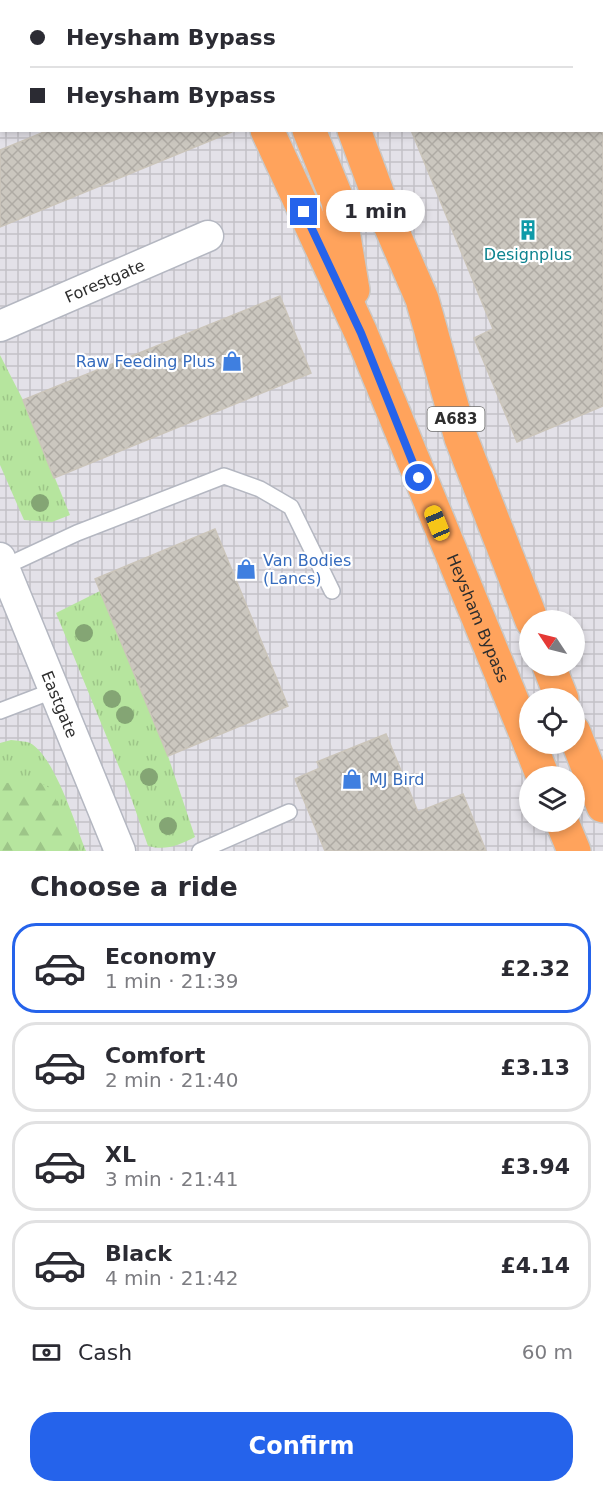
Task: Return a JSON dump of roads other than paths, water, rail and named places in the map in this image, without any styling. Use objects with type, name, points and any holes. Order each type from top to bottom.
[{"type":"highway","name":"Heysham Bypass","points":[[268,132],[361,333],[519,718]]},
{"type":"highway","points":[[310,132],[338,201],[361,333]]},
{"type":"highway","name":"A683","points":[[355,132],[386,216],[422,299],[461,438],[528,610]]},
{"type":"highway","points":[[583,754],[603,806]]},
{"type":"highway","points":[[566,832],[574,851]]},
{"type":"street","name":"Forestgate","points":[[0,326],[208,236]]},
{"type":"street","name":"Eastgate","points":[[2,562],[120,851]]},
{"type":"lane","points":[[2,562],[224,476],[260,489],[291,507],[332,591]]},
{"type":"lane","points":[[0,711],[55,690]]},
{"type":"lane","points":[[200,851],[289,812]]},
{"type":"place","name":"Designplus","points":[[528,230]]},
{"type":"place","name":"Raw Feeding Plus","points":[[232,361]]},
{"type":"place","name":"Van Bodies (Lancs)","points":[[246,569]]},
{"type":"place","name":"MJ Bird","points":[[352,779]]}]
